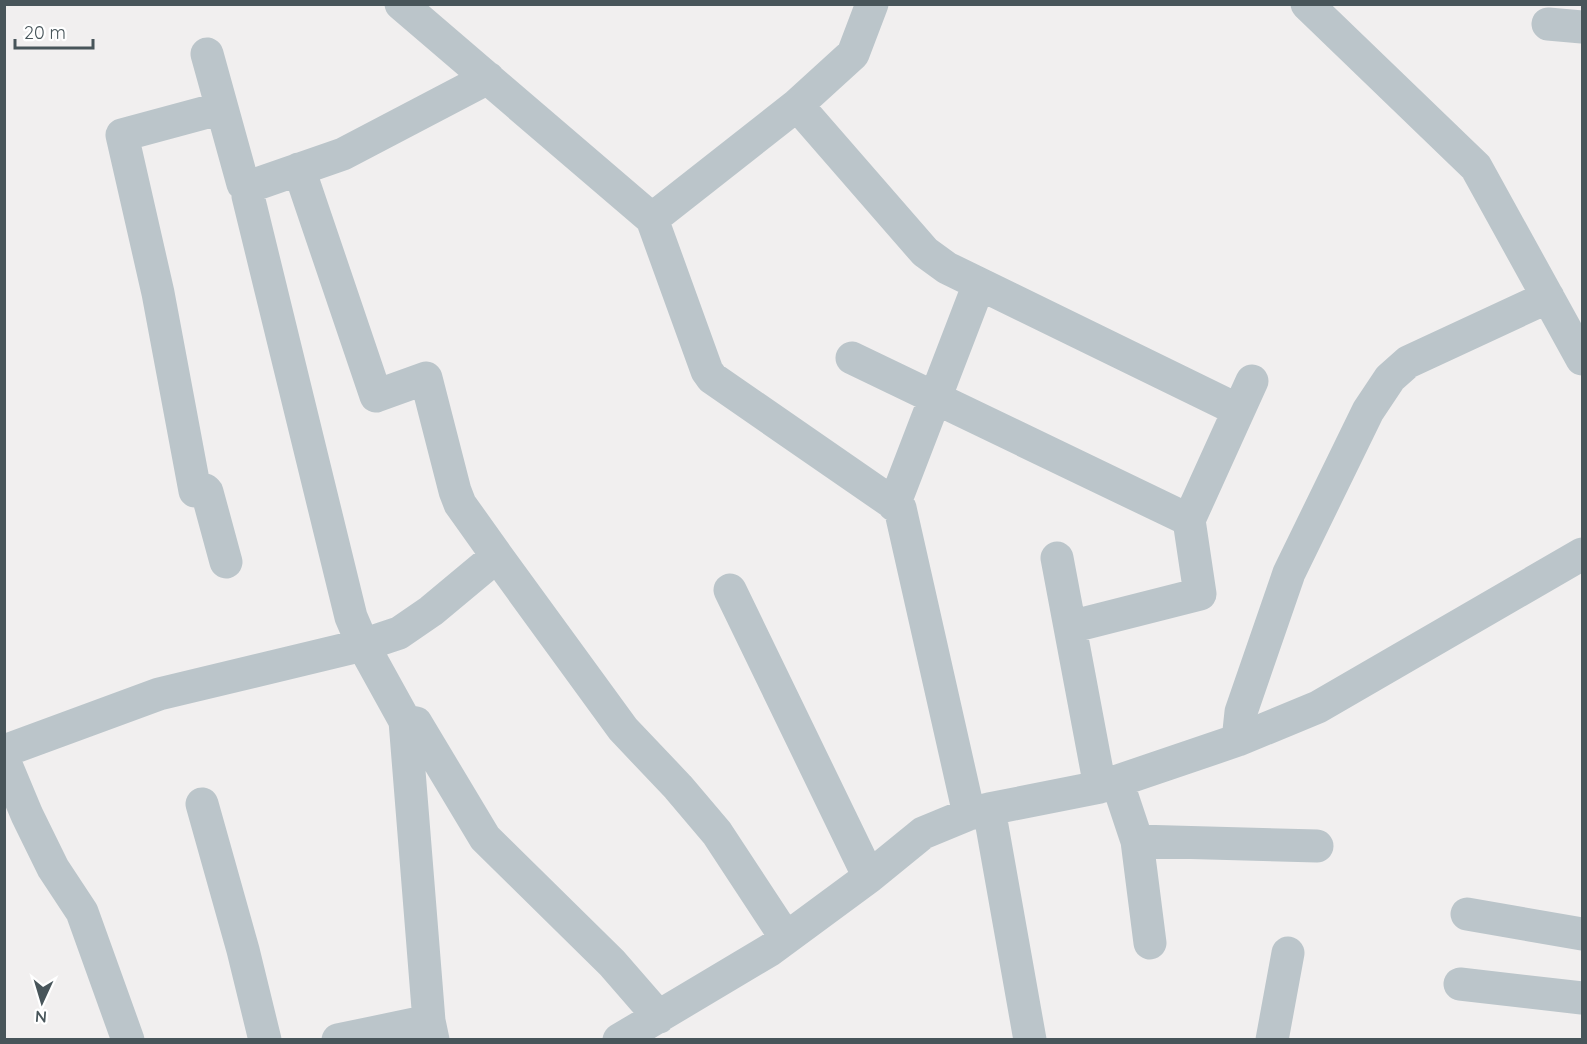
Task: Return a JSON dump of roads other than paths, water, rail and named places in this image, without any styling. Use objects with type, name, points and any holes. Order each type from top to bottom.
[{"type":"street","points":[[401,4],[652,219],[707,371],[712,378],[900,508],[979,812],[1030,1040]]},
{"type":"street","points":[[652,219],[797,105],[853,54],[872,4]]},
{"type":"street","points":[[1307,4],[1476,167],[1582,359]]},
{"type":"street","points":[[1548,24],[1582,27]]},
{"type":"street","points":[[207,54],[243,184],[250,190]]},
{"type":"street","points":[[338,1040],[431,1030],[405,721],[363,645],[351,617],[248,196],[254,185],[343,154],[488,78]]},
{"type":"street","points":[[797,105],[925,252],[947,268],[1238,410]]},
{"type":"street","points":[[222,108],[122,135],[159,293],[195,491],[205,490],[207,492],[226,562]]},
{"type":"street","points":[[299,169],[376,396],[426,378],[460,504],[623,729],[678,787],[717,833],[786,938]]},
{"type":"street","points":[[894,505],[979,284]]},
{"type":"street","points":[[1238,740],[1241,712],[1289,573],[1368,411],[1390,378],[1408,362],[1548,297]]},
{"type":"street","points":[[852,358],[1189,520]]},
{"type":"street","points":[[1070,627],[1200,594],[1189,520],[1252,381]]},
{"type":"street","points":[[619,1040],[770,950],[869,877],[923,833],[979,812],[1109,784],[1238,740],[1318,707],[1582,554]]},
{"type":"street","points":[[4,751],[159,694],[363,645],[399,633],[431,611],[497,556]]},
{"type":"street","points":[[1057,558],[1070,627],[1109,784],[1137,841],[1150,943]]},
{"type":"street","points":[[730,590],[869,877]]},
{"type":"street","points":[[405,721],[416,723],[485,838],[612,963],[659,1017]]},
{"type":"street","points":[[4,760],[53,868],[82,912],[128,1040]]},
{"type":"street","points":[[202,804],[243,950],[265,1040]]},
{"type":"street","points":[[1137,841],[1317,846]]},
{"type":"street","points":[[1467,914],[1582,934]]},
{"type":"street","points":[[1272,1040],[1288,953]]},
{"type":"street","points":[[1460,984],[1582,998]]}]
